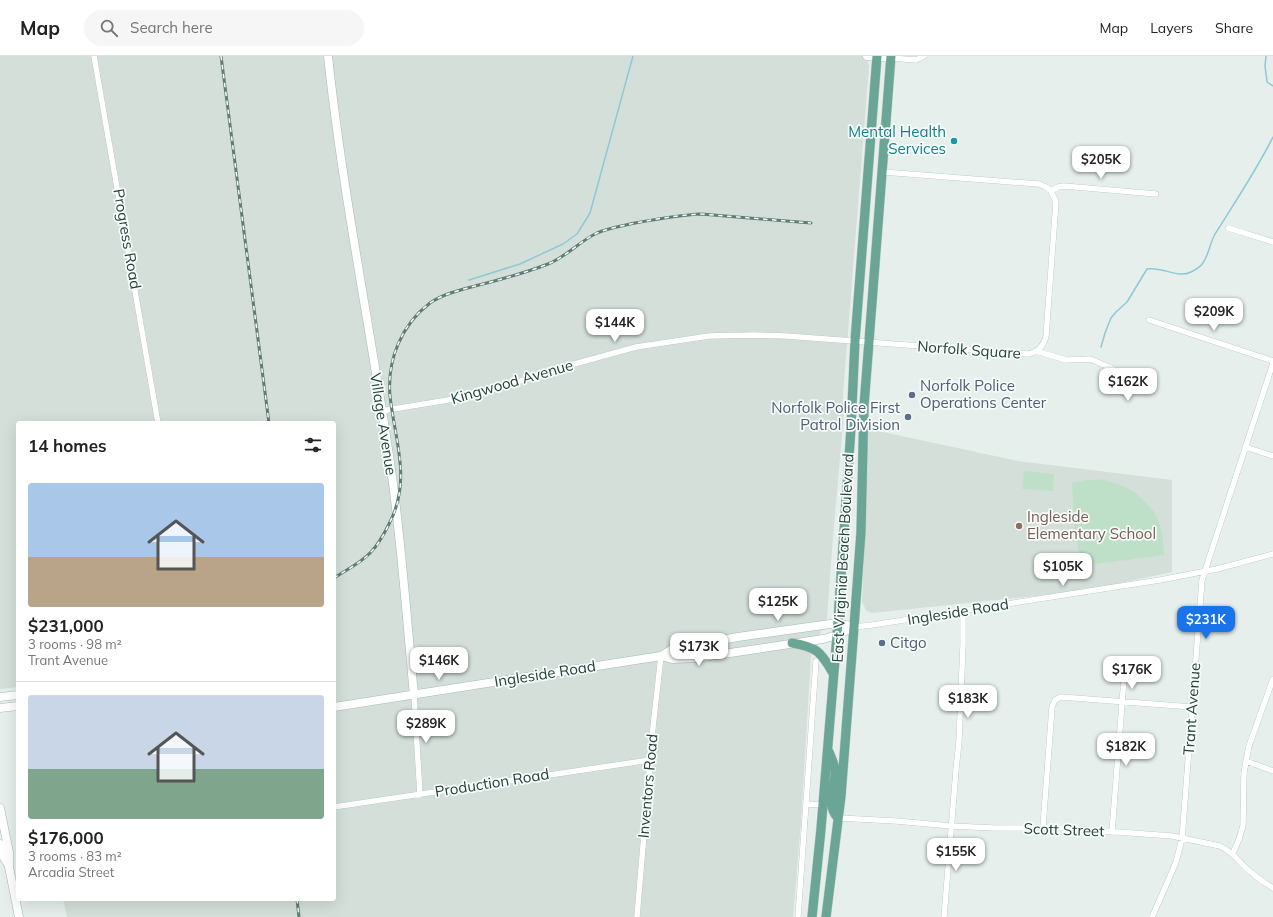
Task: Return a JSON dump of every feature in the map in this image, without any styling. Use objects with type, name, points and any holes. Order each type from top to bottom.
[{"type":"main road","name":"East Virginia Beach Boulevard","points":[[812,917],[821,832],[837,635],[851,428],[855,341],[877,56]]},
{"type":"main road","name":"East Virginia Beach Boulevard","points":[[826,917],[841,796],[854,627],[861,532],[864,406],[891,57]]},
{"type":"main road","points":[[792,643],[807,645],[814,649],[824,658],[833,673]]},
{"type":"main road","points":[[821,832],[831,822],[838,818],[834,814],[831,805],[835,770],[828,748]]},
{"type":"street","name":"Progress Road","points":[[94,56],[158,421]]},
{"type":"street","name":"Village Avenue","points":[[328,56],[346,193],[392,475],[400,542],[414,695],[420,795]]},
{"type":"street","points":[[867,56],[916,60],[924,56]]},
{"type":"street","points":[[883,172],[1039,184],[1051,191],[1058,187],[1064,186],[1156,194]]},
{"type":"street","name":"Norfolk Square","points":[[855,341],[1020,354],[1028,354],[1036,351],[1043,344],[1046,336],[1056,202],[1051,191]]},
{"type":"street","points":[[1228,228],[1273,242]]},
{"type":"street","points":[[1149,320],[1273,362]]},
{"type":"street","name":"Kingwood Avenue","points":[[381,411],[474,395],[550,371],[636,347],[674,340],[709,336],[754,335],[855,341]]},
{"type":"street","points":[[1036,351],[1066,360],[1090,359],[1121,374]]},
{"type":"street","name":"Trant Avenue","points":[[1152,917],[1171,875],[1181,847],[1202,580],[1273,362]]},
{"type":"street","points":[[1245,447],[1273,456]]},
{"type":"street","name":"Ingleside Road","points":[[336,707],[661,656],[672,649],[738,637],[837,623],[854,627],[872,626],[1160,580],[1204,572],[1273,554]]},
{"type":"street","points":[[944,917],[959,742],[963,611]]},
{"type":"street","name":"Ingleside Road","points":[[661,656],[672,659],[696,658],[823,639],[837,635],[854,627]]},
{"type":"street","name":"Inventors Road","points":[[637,917],[650,760],[661,656]]},
{"type":"street","name":"East Virginia Beach Boulevard","points":[[798,917],[816,661]]},
{"type":"street","points":[[1112,832],[1124,678]]},
{"type":"street","points":[[1233,853],[1243,826],[1244,773],[1246,760],[1273,679]]},
{"type":"street","points":[[0,697],[16,695]]},
{"type":"street","points":[[1043,827],[1052,707],[1055,700],[1061,696],[1192,707]]},
{"type":"street","points":[[0,708],[16,706]]},
{"type":"street","name":"Production Road","points":[[336,807],[650,760]]},
{"type":"street","points":[[1246,760],[1273,771]]},
{"type":"street","points":[[806,804],[823,805]]},
{"type":"street","points":[[0,808],[9,852],[9,866],[19,917]]},
{"type":"street","name":"Scott Street","points":[[838,818],[896,820],[951,826],[994,828],[1043,827],[1172,836],[1220,846],[1233,853],[1252,873],[1273,888]]},
{"type":"street","points":[[0,844],[4,858],[9,866]]},
{"type":"shaded area","points":[[0,56],[865,56],[869,66],[843,395],[844,413],[827,618],[811,655],[801,822],[793,917],[67,917],[63,901],[336,901],[336,421],[16,421],[16,687],[0,689]]},
{"type":"shaded area","name":"Ingleside Elementary School","points":[[869,429],[1018,461],[1172,480],[1172,572],[1084,591],[872,613],[867,611],[862,602]]},
{"type":"green space","points":[[1024,471],[1054,474],[1053,491],[1022,489]]},
{"type":"green space","points":[[1087,480],[1103,480],[1122,485],[1135,493],[1145,502],[1156,515],[1160,525],[1164,545],[1164,555],[1096,564],[1079,553],[1074,526],[1072,483]]},
{"type":"waterway","points":[[469,280],[520,264],[563,244],[577,234],[590,213],[633,56]]},
{"type":"waterway","points":[[1266,56],[1265,66],[1267,82],[1273,86]]},
{"type":"waterway","points":[[1101,347],[1111,318],[1127,302],[1147,269],[1158,269],[1186,274],[1202,264],[1207,256],[1215,234],[1273,137]]},
{"type":"railway","points":[[221,56],[269,421]]},
{"type":"railway","points":[[336,577],[363,560],[374,549],[389,524],[396,508],[400,492],[401,476],[398,445],[390,396],[391,369],[398,344],[404,333],[411,322],[430,303],[440,297],[463,289],[512,276],[548,264],[555,261],[597,233],[611,228],[676,216],[701,214],[811,223]]},
{"type":"railway","points":[[297,901],[299,917]]},
{"type":"place","name":"Mental Health Services","points":[[954,141]]},
{"type":"place","name":"Norfolk Police Operations Center","points":[[912,395]]},
{"type":"place","name":"Norfolk Police First Patrol Division","points":[[908,417]]},
{"type":"place","name":"Ingleside Elementary School","points":[[1019,526]]},
{"type":"place","name":"Citgo","points":[[882,643]]}]
